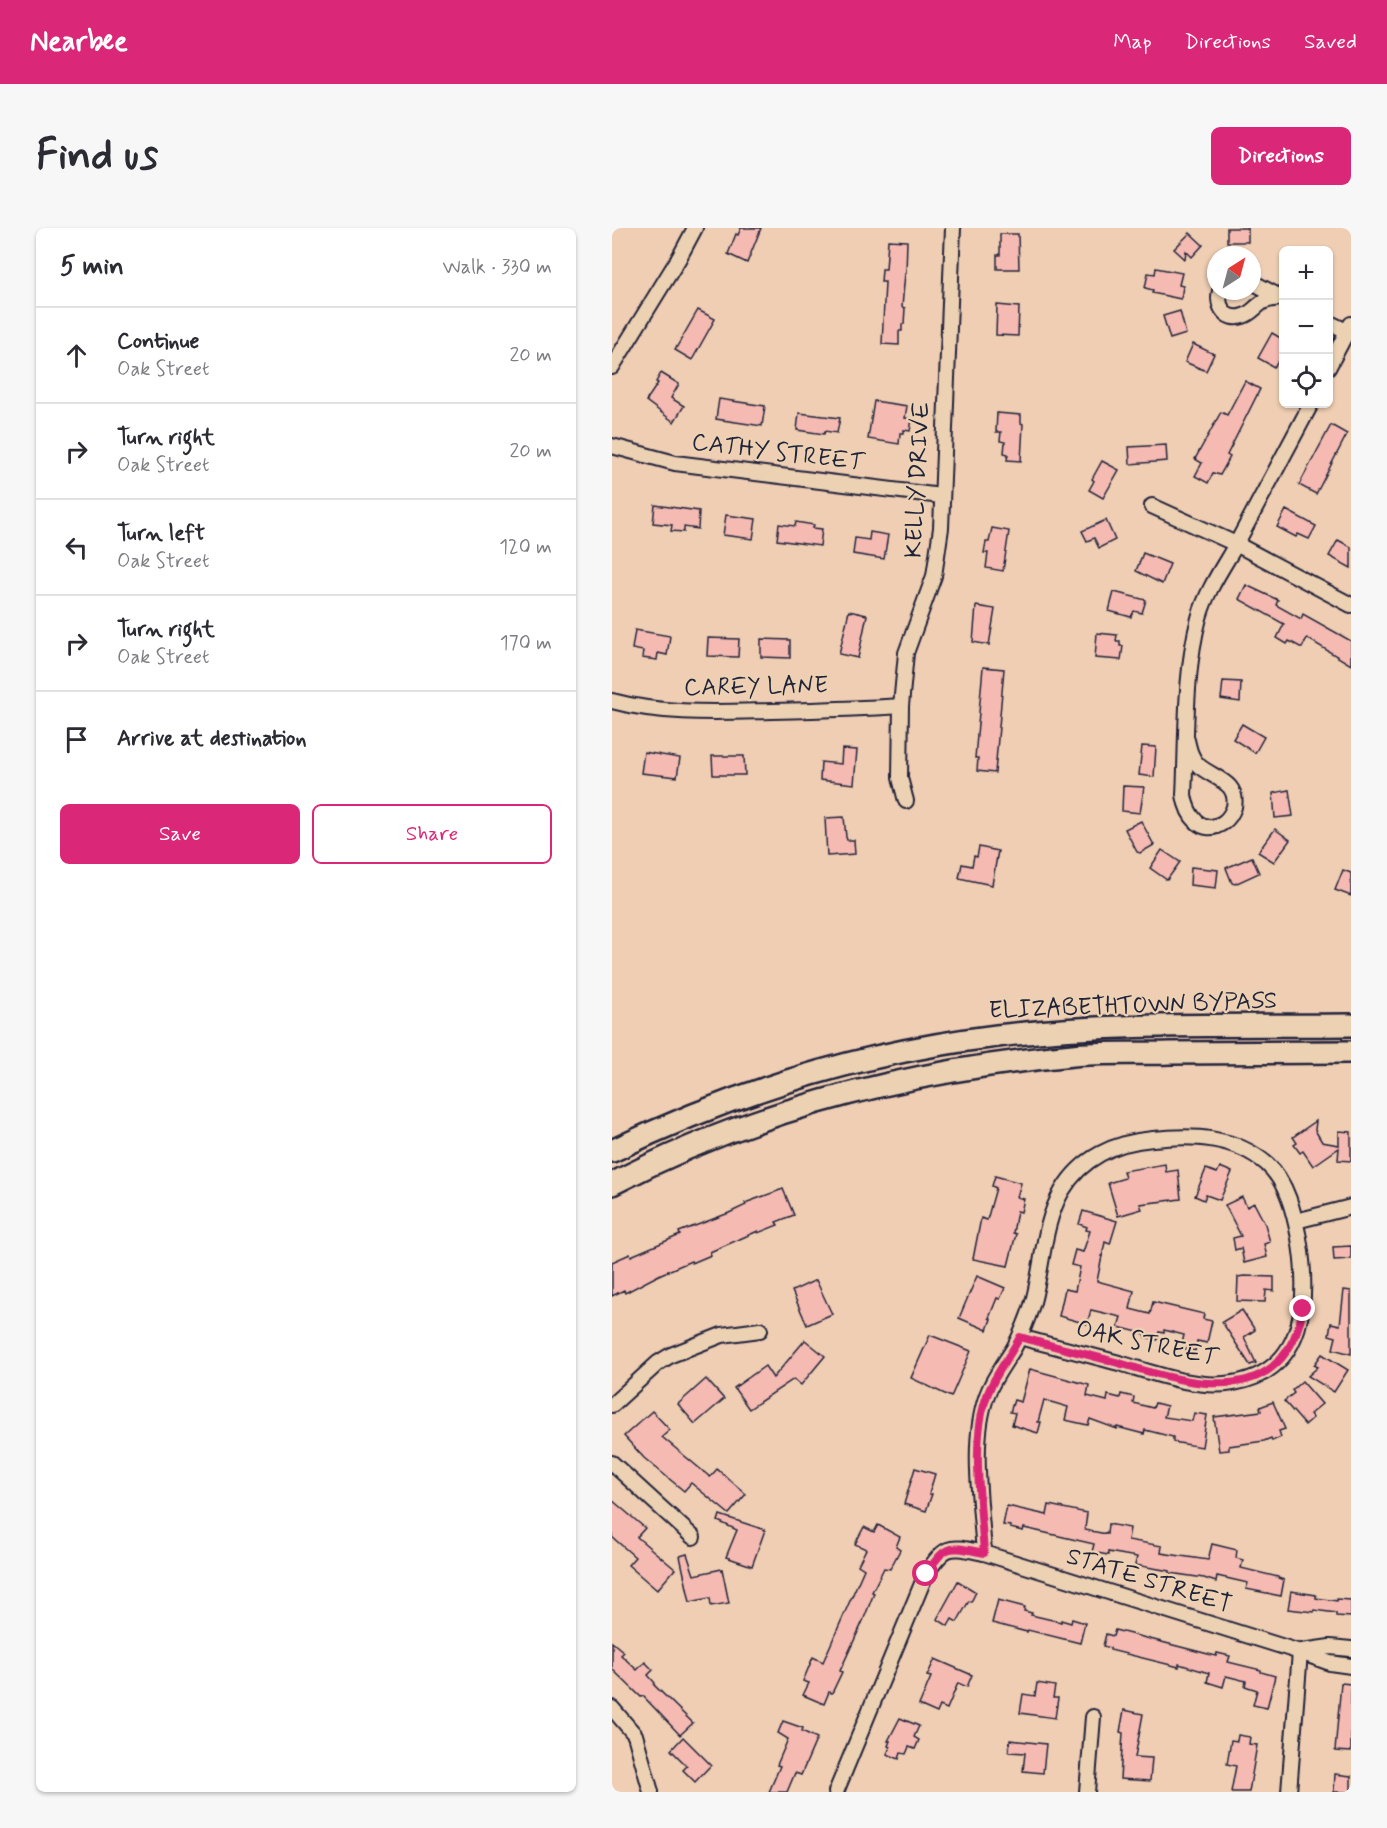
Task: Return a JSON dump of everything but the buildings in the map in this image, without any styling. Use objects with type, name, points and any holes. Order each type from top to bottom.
[{"type":"highway","name":"ELIZABETHTOWN BYPASS","points":[[612,1151],[686,1117],[818,1071],[874,1057],[953,1042],[1085,1029],[1351,1025]]},
{"type":"highway","name":"ELIZABETHTOWN BYPASS","points":[[612,1184],[733,1130],[808,1104],[883,1084],[984,1065],[1075,1055],[1351,1052]]},
{"type":"highway","points":[[612,1137],[686,1117]]},
{"type":"highway","points":[[612,1198],[664,1160]]},
{"type":"street","points":[[612,368],[696,228]]},
{"type":"street","name":"KELLY DRIVE","points":[[906,801],[900,778],[901,706],[906,653],[934,576],[941,528],[953,228]]},
{"type":"street","points":[[1261,287],[1279,296]]},
{"type":"street","points":[[1218,300],[1221,309],[1227,315],[1235,317],[1243,316],[1268,300],[1279,299]]},
{"type":"street","points":[[1333,323],[1350,329],[1333,361]]},
{"type":"street","points":[[1187,740],[1193,759],[1223,780],[1234,794],[1233,809],[1230,815],[1216,826],[1198,823],[1190,816],[1184,795],[1187,740],[1191,670],[1199,618],[1210,588],[1309,408]]},
{"type":"street","name":"CATHY STREET","points":[[612,446],[675,463],[941,496]]},
{"type":"street","points":[[1152,506],[1236,544],[1351,605]]},
{"type":"street","name":"CAREY LANE","points":[[612,701],[639,707],[721,712],[901,706]]},
{"type":"street","name":"OAK STREET","points":[[984,1553],[977,1449],[980,1420],[988,1392],[1020,1337],[1032,1304],[1048,1227],[1063,1189],[1080,1167],[1104,1151],[1132,1142],[1180,1136],[1197,1136],[1238,1146],[1268,1165],[1276,1174],[1296,1221],[1304,1282],[1300,1322],[1290,1347],[1272,1366],[1248,1379],[1220,1384],[1189,1381],[1141,1371],[1020,1337]]},
{"type":"street","points":[[1296,1221],[1351,1207]]},
{"type":"street","points":[[612,1405],[671,1355],[722,1335],[760,1330]]},
{"type":"street","points":[[612,1463],[693,1537]]},
{"type":"street","points":[[836,1792],[926,1574],[937,1557],[948,1548],[954,1547],[984,1553]]},
{"type":"street","name":"STATE STREET","points":[[984,1553],[1330,1663],[1351,1666]]},
{"type":"street","name":"STATE STREET","points":[[1300,1652],[1330,1647],[1351,1649]]},
{"type":"street","points":[[1289,1792],[1300,1652]]},
{"type":"street","points":[[612,1708],[628,1724],[635,1735],[651,1792]]},
{"type":"street","points":[[1087,1792],[1093,1717]]},
{"type":"route","points":[[926,1574],[937,1557],[948,1548],[954,1547],[984,1553],[977,1449],[980,1420],[988,1392],[1020,1337],[1141,1371],[1204,1384],[1234,1383],[1261,1374],[1282,1357],[1296,1335],[1303,1309]]}]
